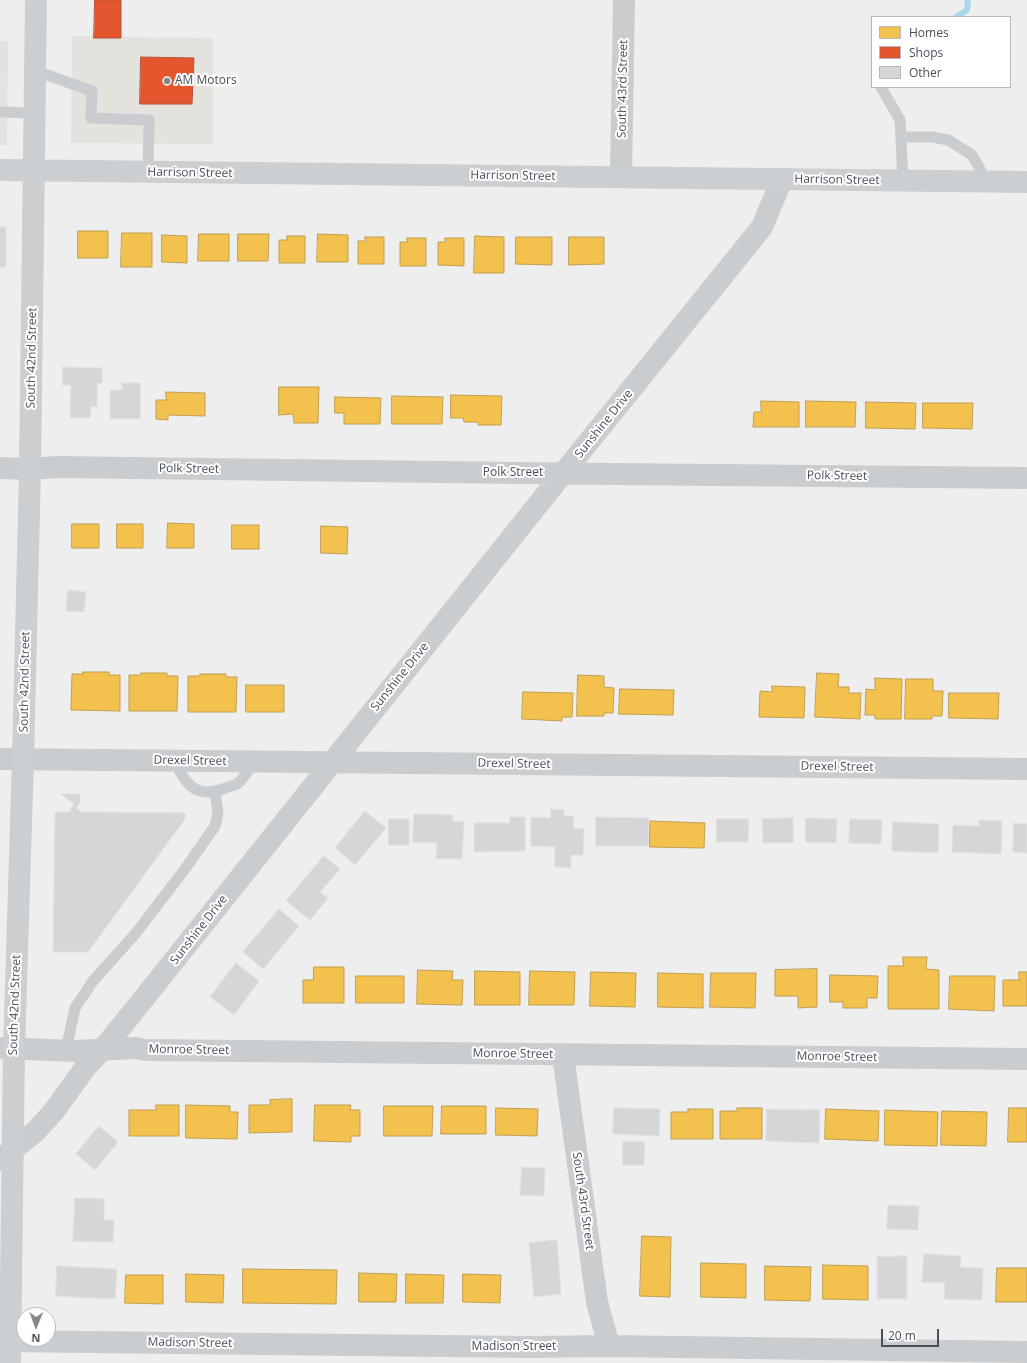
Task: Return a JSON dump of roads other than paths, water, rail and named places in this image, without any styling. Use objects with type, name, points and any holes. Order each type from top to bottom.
[{"type":"street","name":"South 42nd Street","points":[[10,1363],[5,1341],[7,1048],[23,759],[30,468],[36,0]]},
{"type":"street","name":"South 43rd Street","points":[[622,177],[624,0]]},
{"type":"street","name":"Harrison Street","points":[[0,170],[1027,182]]},
{"type":"street","name":"Sunshine Drive","points":[[6,1155],[41,1126],[54,1111],[85,1068],[103,1049],[762,227],[782,179]]},
{"type":"street","name":"Polk Street","points":[[0,468],[57,467],[412,473],[564,473],[1027,478]]},
{"type":"street","name":"Drexel Street","points":[[0,759],[1027,769]]},
{"type":"street","name":"Monroe Street","points":[[7,1048],[66,1050],[136,1048],[145,1050],[1027,1059]]},
{"type":"street","name":"South 43rd Street","points":[[563,1055],[598,1302],[609,1346]]},
{"type":"street","name":"Madison Street","points":[[5,1341],[529,1355],[609,1346],[877,1356],[1027,1352]]},
{"type":"lane","points":[[36,71],[92,91],[91,118],[149,120],[148,172]]},
{"type":"lane","points":[[882,88],[900,120],[903,180]]},
{"type":"lane","points":[[0,112],[35,113]]},
{"type":"lane","points":[[901,138],[933,137],[948,140],[972,155],[985,181]]},
{"type":"lane","points":[[174,760],[189,786],[201,792],[215,792],[237,784],[255,761]]},
{"type":"lane","points":[[66,1050],[75,1008],[93,981],[136,933],[185,869],[215,826],[218,813],[215,792]]},
{"type":"waterway","points":[[958,16],[967,10],[968,0]]},
{"type":"place","name":"AM Motors","points":[[167,81]]}]
